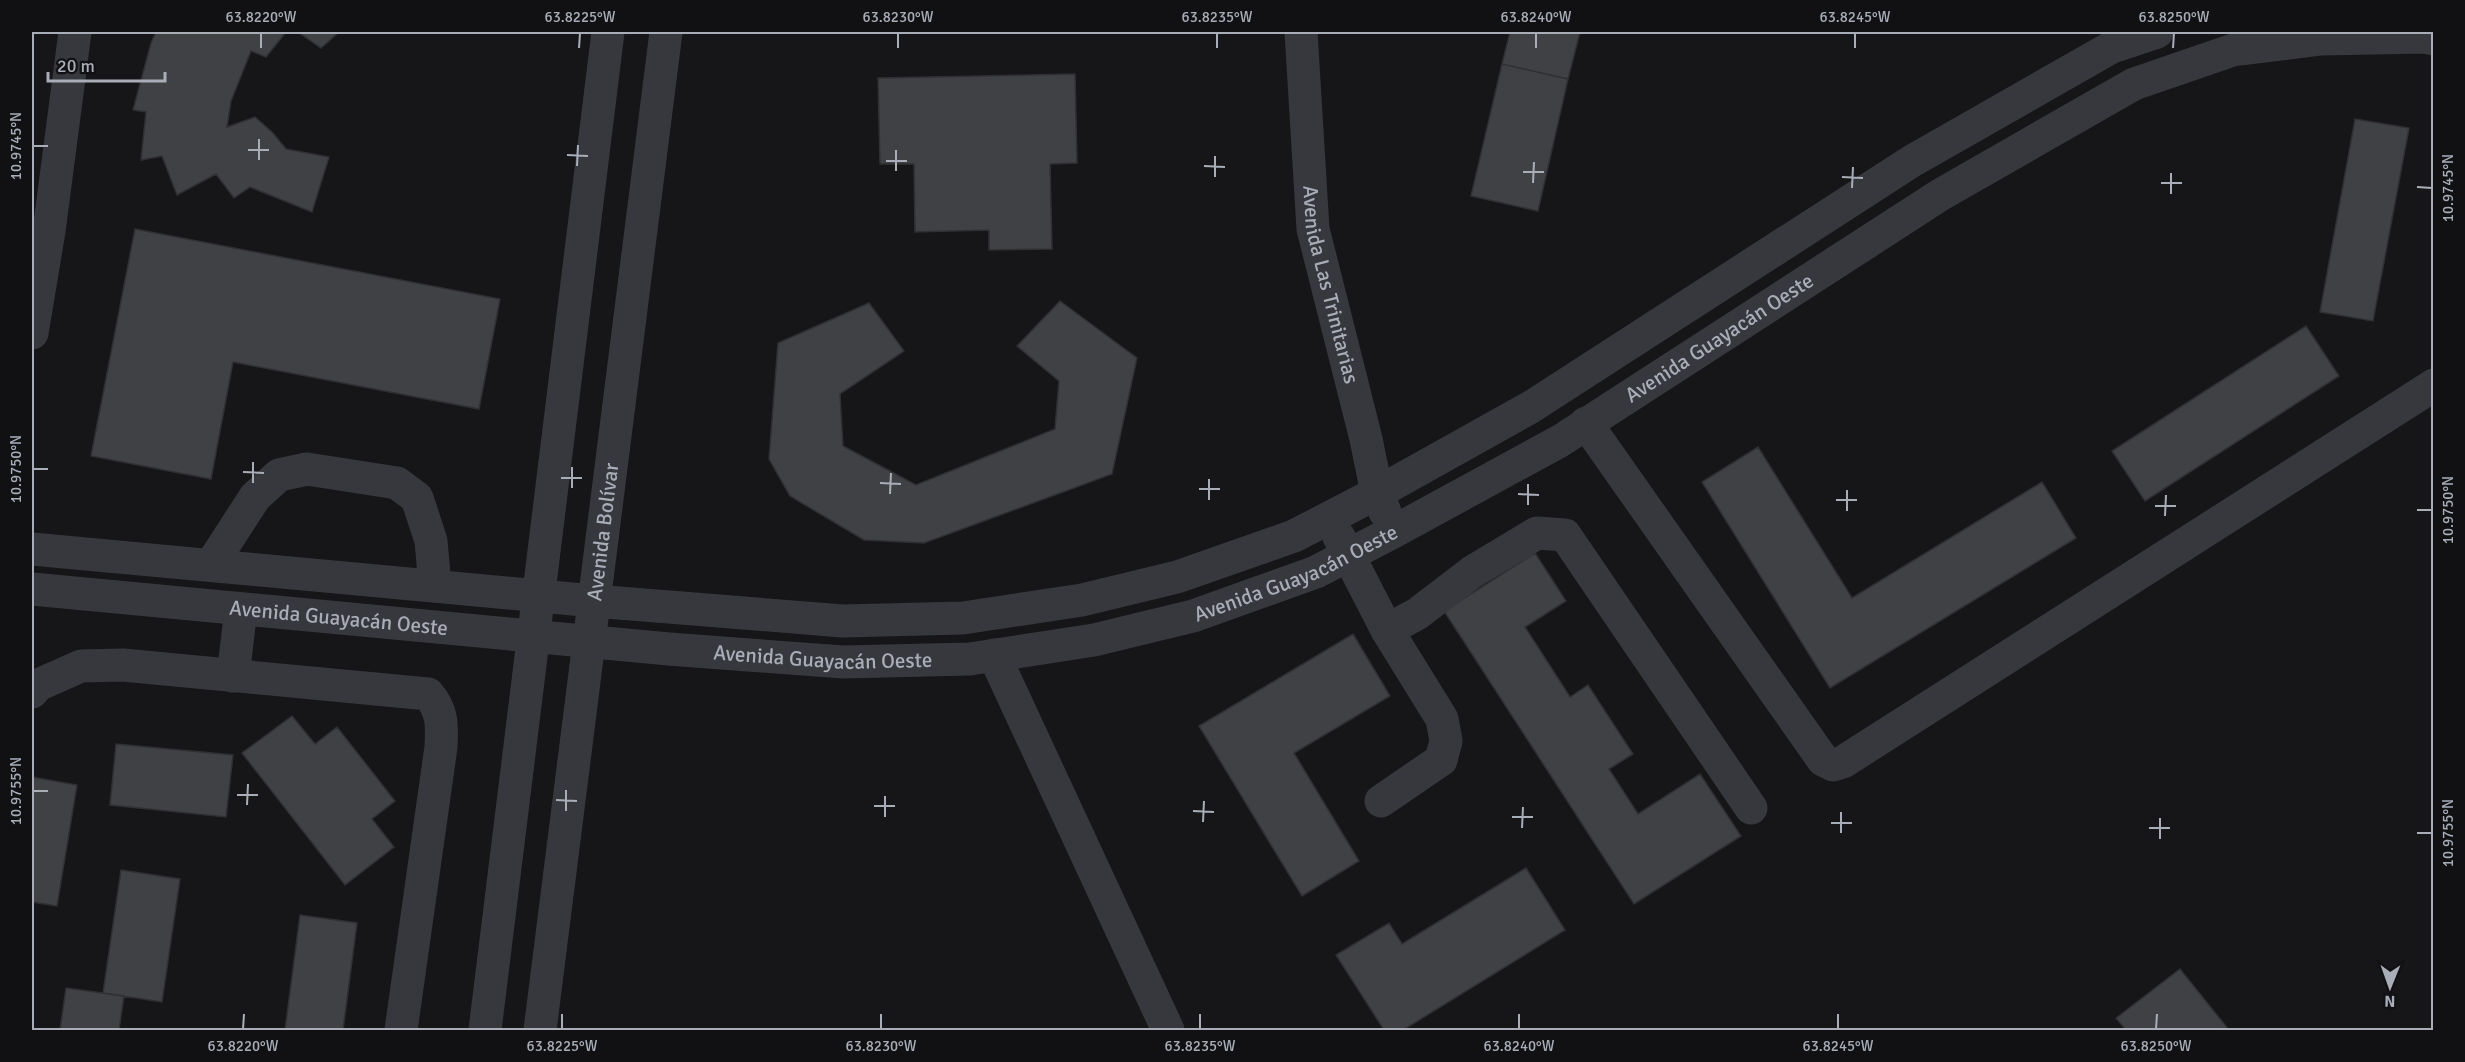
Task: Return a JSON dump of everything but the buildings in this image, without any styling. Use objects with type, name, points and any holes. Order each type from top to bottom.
[{"type":"street","points":[[32,333],[50,231],[75,32]]},
{"type":"street","points":[[485,1030],[609,32]]},
{"type":"street","name":"Avenida Bolívar","points":[[540,1030],[666,32]]},
{"type":"street","name":"Avenida Las Trinitarias","points":[[1300,32],[1313,230],[1364,428],[1377,493],[1394,532]]},
{"type":"street","name":"Avenida Guayacán Oeste","points":[[32,549],[594,601],[843,621],[963,618],[1082,600],[1177,577],[1294,536],[1532,407],[1912,160],[2112,47],[2157,32]]},
{"type":"street","name":"Avenida Guayacán Oeste","points":[[32,589],[590,642],[843,662],[970,659],[1094,640],[1193,616],[1316,572],[1394,532],[1560,441],[1940,195],[2134,84],[2265,38],[2424,37],[2433,39]]},
{"type":"street","points":[[1586,423],[1823,760],[1833,765],[1844,762],[2433,385]]},
{"type":"street","points":[[211,565],[255,497],[279,475],[307,469],[397,483],[417,498],[431,541],[435,586]]},
{"type":"street","points":[[1329,517],[1387,630],[1443,719],[1446,741],[1440,760],[1381,801]]},
{"type":"street","points":[[1387,630],[1417,614],[1473,572],[1537,533],[1565,535],[1752,808]]},
{"type":"street","points":[[233,676],[241,609]]},
{"type":"street","points":[[994,655],[1168,1030]]},
{"type":"street","points":[[32,692],[38,685],[81,666],[123,665],[428,694],[436,703],[443,718],[441,747],[401,1030]]}]
